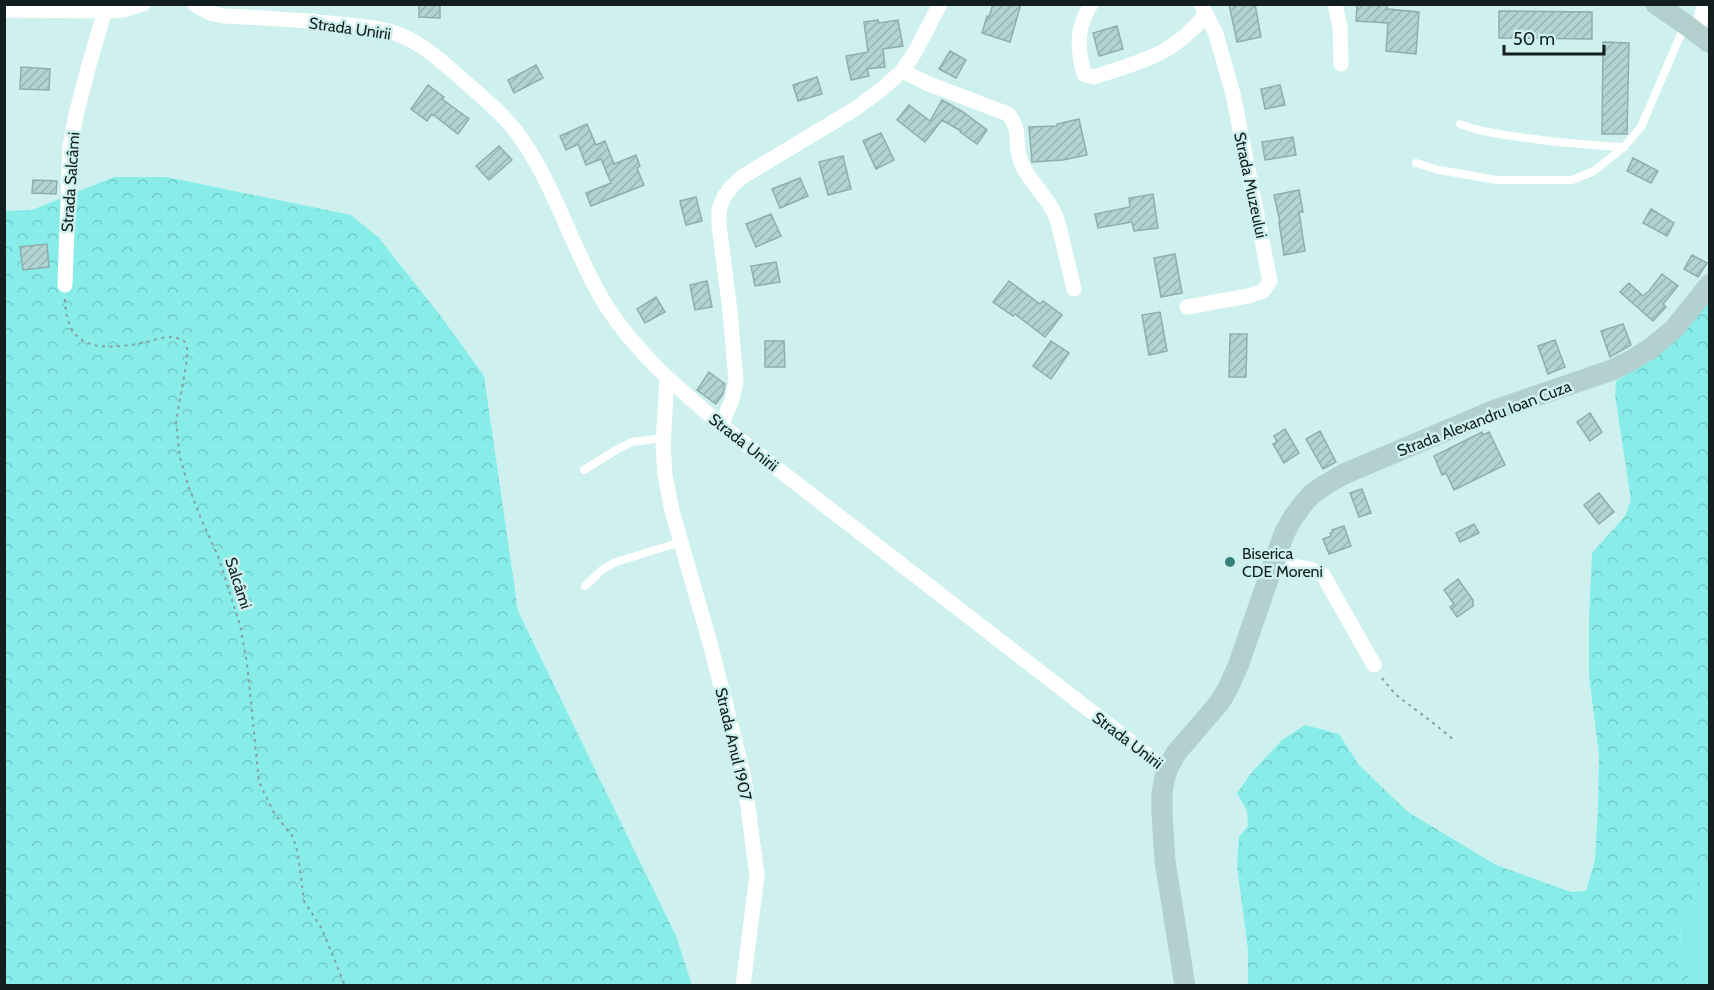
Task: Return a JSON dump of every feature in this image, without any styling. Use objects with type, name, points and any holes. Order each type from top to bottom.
[{"type":"main road","points":[[1656,4],[1697,33]]},
{"type":"main road","name":"Strada Alexandru Ioan Cuza","points":[[1167,770],[1176,753],[1220,702],[1228,688],[1238,666],[1284,534],[1303,504],[1325,485],[1344,474],[1495,410],[1612,370],[1632,360],[1652,348],[1674,328],[1710,284]]},
{"type":"main road","name":"Strada Unirii","points":[[1167,770],[1162,794],[1165,861],[1185,986]]},
{"type":"street","points":[[4,9],[106,8],[123,10],[143,4]]},
{"type":"street","name":"Strada Unirii","points":[[194,4],[210,13],[224,15],[378,28],[400,35],[432,53],[500,112],[531,153],[591,279],[606,305],[623,330],[667,378],[721,425],[1167,770]]},
{"type":"street","points":[[721,425],[732,400],[736,381],[719,225],[719,210],[724,197],[742,177],[855,110],[882,89],[902,70],[915,52],[940,4]]},
{"type":"street","points":[[1091,4],[1084,16],[1078,37],[1084,74],[1094,77],[1158,55],[1179,43],[1193,31],[1204,9]]},
{"type":"street","points":[[1335,4],[1340,27],[1341,64]]},
{"type":"street","points":[[1697,33],[1705,4]]},
{"type":"street","name":"Strada Salcâmi","points":[[65,285],[70,146],[81,95],[106,8]]},
{"type":"street","name":"Strada Muzeului","points":[[1187,307],[1248,297],[1263,291],[1270,281],[1233,94],[1216,34],[1204,9]]},
{"type":"street","points":[[902,70],[929,84],[1008,114],[1018,131],[1016,145],[1020,161],[1056,217],[1074,289]]},
{"type":"street","name":"Strada Anul 1907","points":[[667,378],[663,438],[665,475],[672,511],[710,644],[744,777],[757,875],[743,986]]},
{"type":"street","points":[[1274,562],[1313,570],[1323,575],[1374,665]]},
{"type":"lane","points":[[1416,163],[1439,170],[1497,180],[1572,180],[1594,171],[1624,147],[1641,127],[1697,33]]},
{"type":"lane","points":[[1460,124],[1477,131],[1500,135],[1624,147]]},
{"type":"lane","points":[[584,470],[632,442],[663,438]]},
{"type":"lane","points":[[585,586],[609,566],[681,542]]},
{"type":"path","name":"Salcâmi","points":[[65,285],[69,326],[79,339],[92,345],[114,347],[171,337],[184,341],[187,348],[176,422],[180,458],[189,488],[221,566],[240,625],[247,663],[259,782],[274,813],[293,837],[298,854],[304,901],[322,929],[345,986]]},
{"type":"path","points":[[1374,665],[1386,685],[1395,694],[1455,741]]},
{"type":"green space","points":[[114,177],[167,177],[351,215],[379,238],[443,319],[484,376],[518,611],[676,936],[692,985],[5,986],[5,211],[32,210]]},
{"type":"green space","points":[[1709,293],[1710,861],[1680,926],[1681,945],[1690,985],[1248,985],[1248,950],[1237,866],[1239,837],[1248,826],[1247,811],[1237,793],[1252,772],[1282,740],[1305,725],[1339,734],[1359,765],[1408,812],[1496,865],[1571,892],[1586,891],[1595,860],[1599,755],[1589,676],[1592,553],[1625,516],[1631,500],[1615,395],[1616,381],[1627,374]]},
{"type":"green space","points":[[1709,861],[1709,985],[1690,985],[1681,945],[1680,926]]},
{"type":"building","points":[[419,4],[440,4],[440,18],[419,17]]},
{"type":"building","points":[[993,4],[1021,4],[1010,42],[982,33]]},
{"type":"building","points":[[1229,4],[1255,4],[1261,37],[1237,42]]},
{"type":"building","points":[[1357,4],[1387,4],[1387,9],[1419,12],[1416,54],[1386,51],[1388,23],[1356,21]]},
{"type":"building","points":[[1499,11],[1592,12],[1592,39],[1499,38]]},
{"type":"building","points":[[878,20],[879,23],[898,20],[903,46],[883,49],[885,67],[867,69],[869,76],[851,80],[846,56],[868,52],[864,22]]},
{"type":"building","points":[[1117,26],[1123,49],[1099,56],[1093,33]]},
{"type":"building","points":[[1603,42],[1629,43],[1627,134],[1602,134]]},
{"type":"building","points":[[950,51],[966,60],[956,78],[939,69]]},
{"type":"building","points":[[536,65],[543,78],[514,93],[508,80]]},
{"type":"building","points":[[21,67],[50,69],[49,90],[20,89]]},
{"type":"building","points":[[817,77],[822,94],[798,101],[793,85]]},
{"type":"building","points":[[428,85],[444,97],[442,99],[469,119],[458,134],[432,114],[427,121],[411,109]]},
{"type":"building","points":[[1280,85],[1285,105],[1265,109],[1261,89]]},
{"type":"building","points":[[942,100],[987,130],[977,144],[942,120],[925,142],[897,120],[909,105],[930,121]]},
{"type":"building","points":[[1079,119],[1087,155],[1063,160],[1032,162],[1029,127],[1057,126],[1057,124]]},
{"type":"building","points":[[587,124],[596,145],[605,141],[614,164],[636,155],[640,166],[637,168],[644,185],[591,206],[586,193],[611,183],[601,159],[586,165],[578,144],[566,150],[560,136]]},
{"type":"building","points":[[881,133],[894,160],[876,169],[863,141]]},
{"type":"building","points":[[1293,137],[1296,155],[1265,160],[1262,142]]},
{"type":"building","points":[[499,146],[512,160],[489,180],[476,166]]},
{"type":"building","points":[[843,156],[851,189],[828,195],[819,162]]},
{"type":"building","points":[[1633,158],[1658,171],[1651,183],[1627,171]]},
{"type":"building","points":[[800,178],[808,196],[780,208],[772,189]]},
{"type":"building","points":[[33,180],[57,181],[56,194],[32,193]]},
{"type":"building","points":[[1299,190],[1303,212],[1299,212],[1305,251],[1284,255],[1274,195]]},
{"type":"building","points":[[1153,194],[1158,228],[1134,231],[1132,222],[1098,228],[1095,214],[1130,207],[1129,198]]},
{"type":"building","points":[[696,197],[702,221],[686,225],[680,201]]},
{"type":"building","points":[[1651,209],[1674,223],[1667,236],[1643,223]]},
{"type":"building","points":[[771,214],[781,236],[756,247],[746,224]]},
{"type":"building","points":[[47,244],[49,267],[23,270],[20,247]]},
{"type":"building","points":[[1175,254],[1182,293],[1161,297],[1154,258]]},
{"type":"building","points":[[1692,255],[1707,263],[1698,277],[1684,269]]},
{"type":"building","points":[[776,262],[780,282],[755,286],[751,266]]},
{"type":"building","points":[[1662,274],[1678,286],[1663,304],[1666,307],[1653,321],[1620,292],[1629,283],[1643,296]]},
{"type":"building","points":[[707,281],[712,307],[695,310],[690,285]]},
{"type":"building","points":[[1009,281],[1040,304],[1043,301],[1062,315],[1045,337],[1015,314],[1013,316],[993,302]]},
{"type":"building","points":[[656,297],[665,312],[645,323],[637,309]]},
{"type":"building","points":[[1160,312],[1167,351],[1149,355],[1142,315]]},
{"type":"building","points":[[1623,324],[1631,345],[1610,357],[1601,331]]},
{"type":"building","points":[[1230,334],[1247,334],[1246,377],[1229,377]]},
{"type":"building","points":[[1555,340],[1565,367],[1548,374],[1538,346]]},
{"type":"building","points":[[765,341],[784,341],[785,367],[765,367]]},
{"type":"building","points":[[1051,341],[1069,353],[1051,379],[1033,366]]},
{"type":"building","points":[[709,372],[725,384],[723,394],[716,404],[697,390]]},
{"type":"building","points":[[1590,413],[1602,432],[1590,441],[1577,422]]},
{"type":"building","points":[[1285,429],[1299,453],[1284,463],[1273,444],[1277,442],[1274,436]]},
{"type":"building","points":[[1320,431],[1336,462],[1323,469],[1306,439]]},
{"type":"building","points":[[1482,432],[1483,435],[1489,432],[1505,465],[1454,490],[1446,473],[1442,475],[1434,456]]},
{"type":"building","points":[[1362,489],[1371,513],[1359,517],[1350,493]]},
{"type":"building","points":[[1599,493],[1614,512],[1599,524],[1584,505]]},
{"type":"building","points":[[1474,524],[1479,533],[1460,542],[1456,533]]},
{"type":"building","points":[[1344,526],[1351,546],[1329,554],[1323,539],[1331,536],[1332,530]]},
{"type":"building","points":[[1458,579],[1473,600],[1473,606],[1457,617],[1450,607],[1454,604],[1444,590]]},
{"type":"place","name":"Biserica CDE Moreni","points":[[1230,562]]}]
